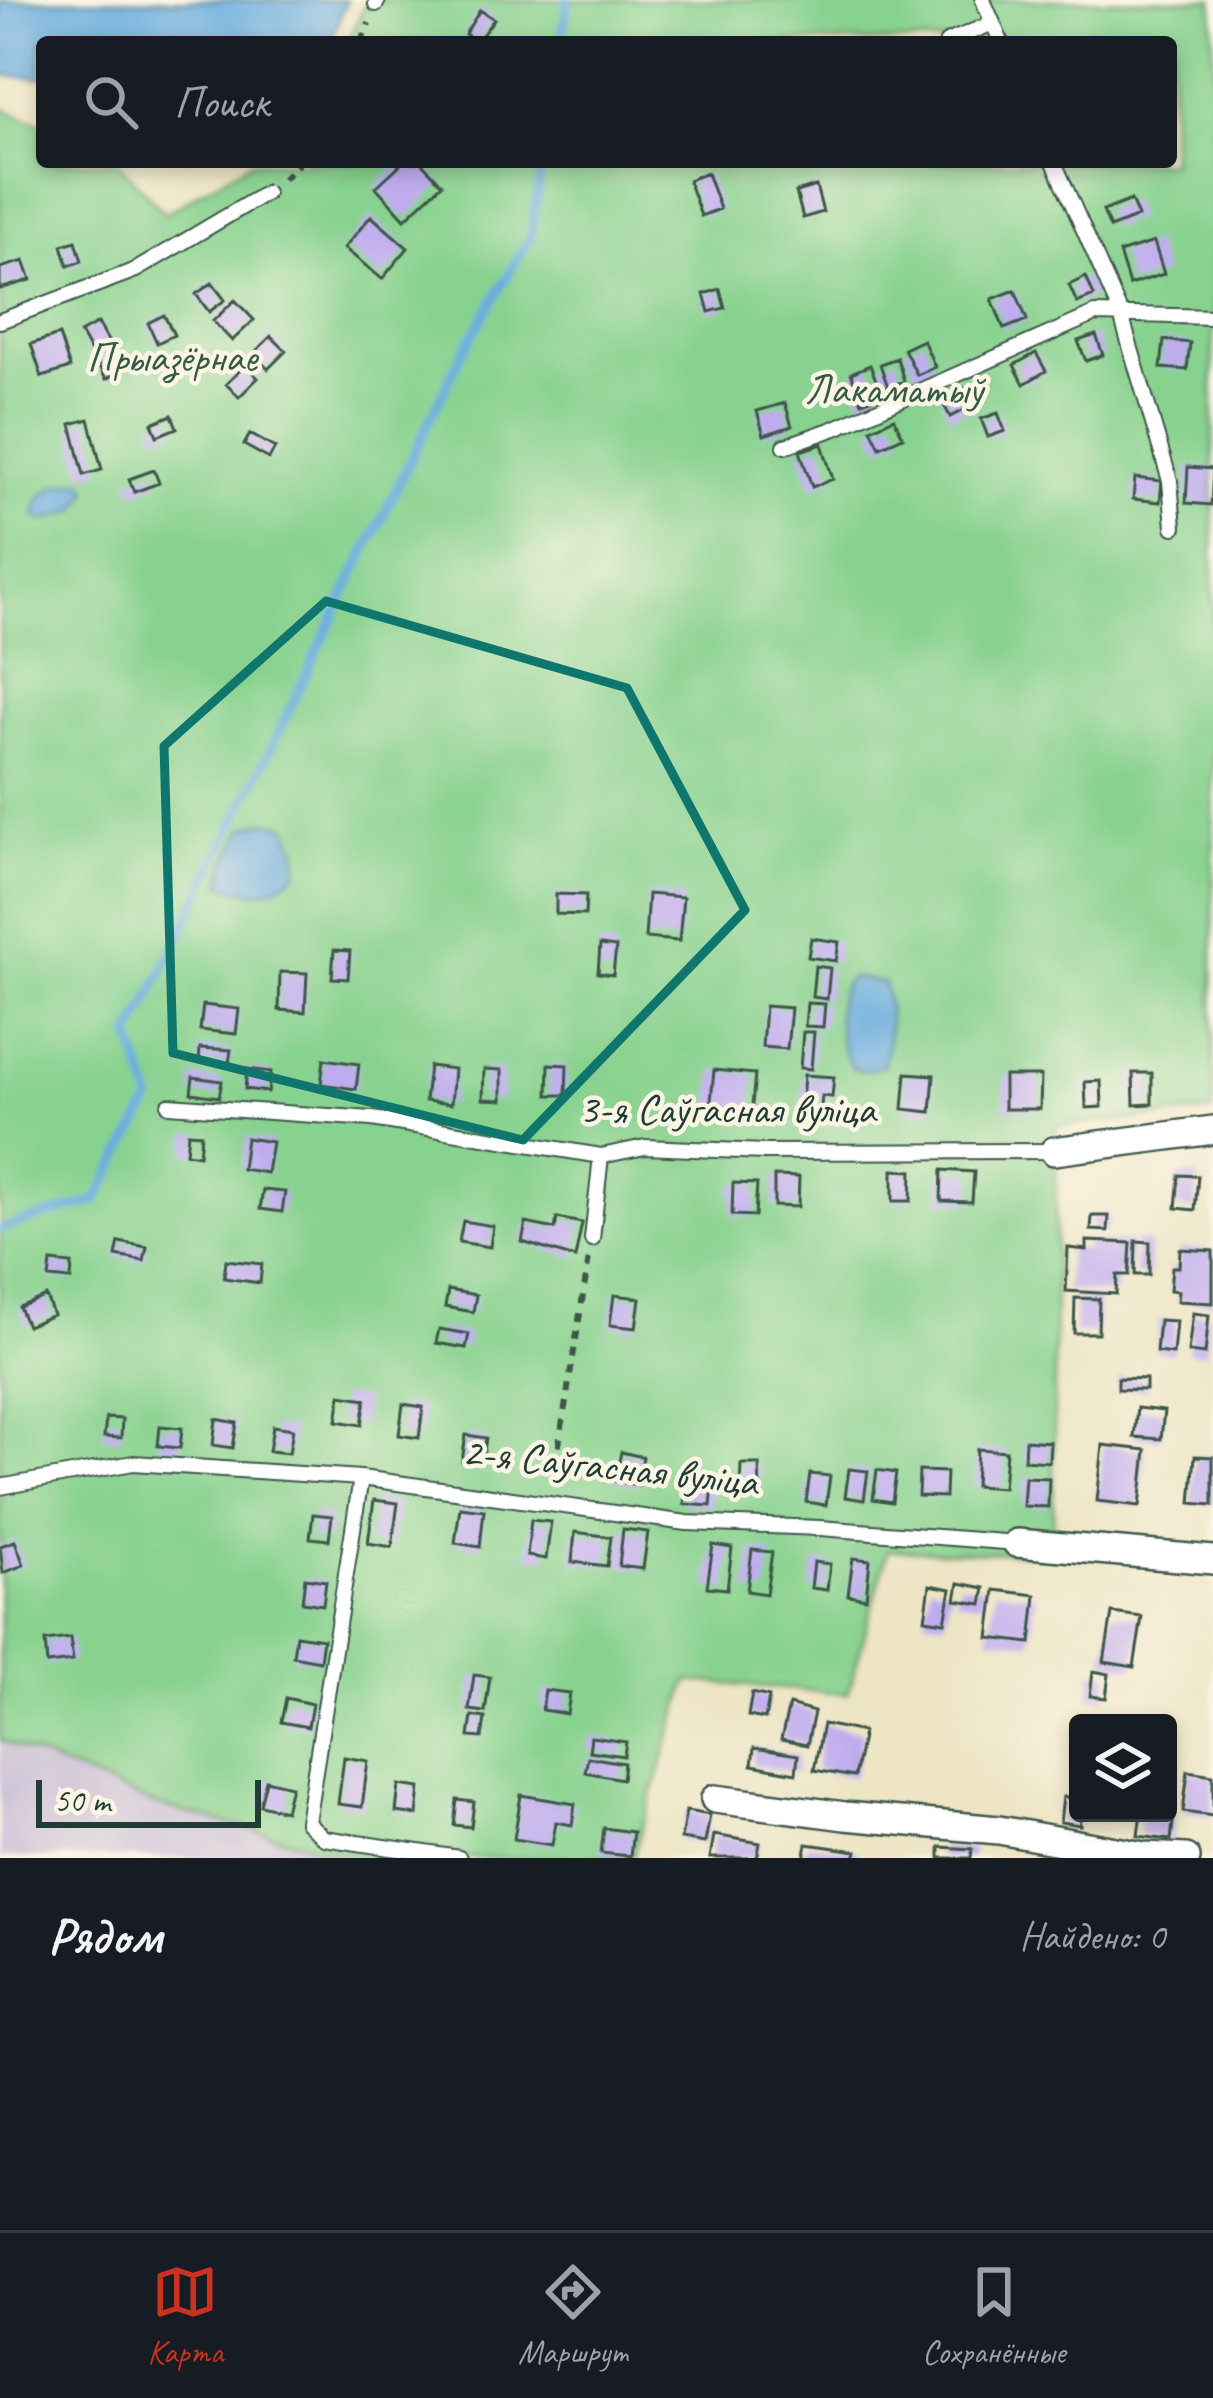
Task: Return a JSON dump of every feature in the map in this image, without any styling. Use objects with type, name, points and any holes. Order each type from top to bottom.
[{"type":"street","name":"3-я Саўгасная вуліца","points":[[1054,1151],[1213,1130]]},
{"type":"street","name":"2-я Саўгасная вуліца","points":[[1017,1543],[1213,1560]]},
{"type":"street","points":[[715,1798],[999,1830],[1144,1856],[1186,1858]]},
{"type":"lane","points":[[983,0],[998,36]]},
{"type":"lane","points":[[962,36],[993,23]]},
{"type":"lane","points":[[1057,168],[1120,312],[1170,481],[1174,526]]},
{"type":"lane","points":[[0,321],[136,270],[266,193]]},
{"type":"lane","points":[[785,446],[1095,314],[1213,317]]},
{"type":"lane","name":"3-я Саўгасная вуліца","points":[[170,1105],[372,1119],[601,1156],[645,1147],[765,1152],[1054,1151]]},
{"type":"lane","points":[[592,1239],[601,1156]]},
{"type":"lane","name":"2-я Саўгасная вуліца","points":[[0,1486],[133,1463],[362,1478],[687,1523],[1017,1543]]},
{"type":"lane","points":[[362,1478],[307,1822],[324,1838],[459,1858]]},
{"type":"path","points":[[549,1504],[592,1239]]},
{"type":"highlighted area","points":[[326,601],[627,688],[745,910],[523,1140],[173,1053],[164,746]]},
{"type":"shaded area","points":[[0,1740],[156,1805],[360,1858],[0,1858]]},
{"type":"green space","points":[[367,0],[1213,0],[1213,1112],[1056,1126],[1053,1554],[888,1550],[848,1694],[688,1681],[632,1858],[360,1858],[156,1805],[0,1740],[0,108],[36,122],[36,168],[123,168],[165,214],[240,168],[1177,168],[1177,36],[350,36]]},
{"type":"water","points":[[0,0],[347,0],[332,36],[36,36],[36,78],[0,75]]},
{"type":"water","points":[[82,481],[89,490],[76,511],[44,521],[35,516],[40,500],[51,489]]},
{"type":"water","points":[[267,821],[287,826],[297,848],[298,871],[262,891],[222,884],[226,863],[245,827]]},
{"type":"water","points":[[853,977],[884,983],[888,1003],[883,1066],[864,1071],[853,1068],[839,1034],[840,994]]},
{"type":"building","points":[[480,10],[494,19],[481,36],[465,34]]},
{"type":"building","points":[[397,168],[427,168],[442,184],[405,219],[376,187]]},
{"type":"building","points":[[707,173],[720,209],[701,216],[688,180]]},
{"type":"building","points":[[816,186],[823,212],[803,218],[796,192]]},
{"type":"building","points":[[1131,200],[1138,217],[1110,228],[1103,211]]},
{"type":"building","points":[[371,216],[408,248],[382,279],[344,248]]},
{"type":"building","points":[[76,241],[82,261],[68,266],[62,245]]},
{"type":"building","points":[[1154,242],[1164,274],[1129,285],[1119,253]]},
{"type":"building","points":[[24,261],[31,280],[0,289],[0,268]]},
{"type":"building","points":[[1086,277],[1094,296],[1077,303],[1069,285]]},
{"type":"building","points":[[212,283],[225,300],[209,312],[196,294]]},
{"type":"building","points":[[720,289],[725,308],[709,312],[704,294]]},
{"type":"building","points":[[1015,290],[1027,320],[1004,329],[992,299]]},
{"type":"building","points":[[235,300],[254,320],[232,341],[213,321]]},
{"type":"building","points":[[164,315],[174,335],[157,343],[148,323]]},
{"type":"building","points":[[98,323],[124,370],[106,379],[80,333]]},
{"type":"building","points":[[59,335],[70,368],[42,377],[31,344]]},
{"type":"building","points":[[1096,335],[1103,355],[1086,361],[1078,341]]},
{"type":"building","points":[[271,336],[286,351],[268,369],[253,354]]},
{"type":"building","points":[[923,340],[935,367],[917,375],[904,349]]},
{"type":"building","points":[[1164,340],[1190,343],[1187,370],[1161,368]]},
{"type":"building","points":[[1036,353],[1046,371],[1024,384],[1014,365]]},
{"type":"building","points":[[897,358],[904,381],[888,387],[880,364]]},
{"type":"building","points":[[245,365],[258,378],[239,397],[226,384]]},
{"type":"building","points":[[870,365],[882,395],[862,402],[851,373]]},
{"type":"building","points":[[964,388],[972,406],[950,417],[941,399]]},
{"type":"building","points":[[785,403],[792,426],[764,435],[757,411]]},
{"type":"building","points":[[998,413],[1005,431],[988,437],[981,419]]},
{"type":"building","points":[[172,415],[177,428],[157,436],[152,423]]},
{"type":"building","points":[[894,418],[903,437],[880,447],[871,429]]},
{"type":"building","points":[[89,419],[102,470],[84,475],[71,424]]},
{"type":"building","points":[[250,434],[275,448],[269,459],[244,445]]},
{"type":"building","points":[[822,444],[833,479],[812,487],[800,451]]},
{"type":"building","points":[[1188,467],[1213,469],[1211,505],[1186,503]]},
{"type":"building","points":[[154,470],[159,483],[134,492],[129,479]]},
{"type":"building","points":[[1135,478],[1162,481],[1160,502],[1133,499]]},
{"type":"building","points":[[556,894],[586,895],[585,915],[556,914]]},
{"type":"building","points":[[648,894],[683,897],[679,941],[645,938]]},
{"type":"building","points":[[811,938],[839,942],[836,961],[808,957]]},
{"type":"building","points":[[600,945],[616,947],[613,975],[598,973]]},
{"type":"building","points":[[334,950],[350,951],[348,979],[332,978]]},
{"type":"building","points":[[815,966],[830,968],[827,999],[812,997]]},
{"type":"building","points":[[280,972],[307,973],[305,1012],[279,1010]]},
{"type":"building","points":[[807,1003],[825,1004],[823,1027],[805,1026]]},
{"type":"building","points":[[203,1005],[239,1009],[236,1034],[200,1030]]},
{"type":"building","points":[[765,1006],[791,1008],[787,1049],[762,1047]]},
{"type":"building","points":[[803,1032],[814,1032],[811,1069],[800,1068]]},
{"type":"building","points":[[200,1048],[231,1050],[229,1064],[199,1062]]},
{"type":"building","points":[[324,1059],[359,1064],[356,1089],[321,1084]]},
{"type":"building","points":[[549,1064],[567,1065],[566,1095],[548,1095]]},
{"type":"building","points":[[429,1066],[454,1069],[451,1104],[425,1101]]},
{"type":"building","points":[[247,1069],[271,1072],[268,1092],[245,1089]]},
{"type":"building","points":[[484,1069],[502,1070],[502,1100],[483,1099]]},
{"type":"building","points":[[714,1070],[755,1074],[751,1116],[710,1112]]},
{"type":"building","points":[[906,1073],[934,1075],[931,1112],[903,1109]]},
{"type":"building","points":[[1133,1073],[1152,1073],[1152,1104],[1134,1105]]},
{"type":"building","points":[[804,1075],[834,1077],[832,1097],[822,1096],[820,1116],[801,1115]]},
{"type":"building","points":[[1004,1076],[1041,1076],[1040,1109],[1004,1109]]},
{"type":"building","points":[[193,1077],[222,1081],[219,1097],[191,1093]]},
{"type":"building","points":[[1101,1081],[1102,1107],[1086,1108],[1085,1082]]},
{"type":"building","points":[[188,1133],[201,1134],[199,1155],[186,1153]]},
{"type":"building","points":[[246,1138],[272,1142],[267,1173],[242,1169]]},
{"type":"building","points":[[893,1170],[912,1171],[911,1201],[893,1201]]},
{"type":"building","points":[[942,1170],[974,1172],[972,1202],[941,1201]]},
{"type":"building","points":[[1179,1175],[1198,1176],[1195,1210],[1176,1208]]},
{"type":"building","points":[[774,1176],[799,1177],[798,1207],[774,1206]]},
{"type":"building","points":[[733,1183],[757,1184],[755,1216],[732,1215]]},
{"type":"building","points":[[263,1190],[285,1192],[282,1212],[260,1209]]},
{"type":"building","points":[[1092,1216],[1109,1216],[1108,1231],[1091,1230]]},
{"type":"building","points":[[557,1218],[582,1223],[575,1258],[522,1242],[526,1223],[555,1229]]},
{"type":"building","points":[[463,1221],[493,1226],[490,1247],[459,1242]]},
{"type":"building","points":[[1087,1241],[1131,1243],[1129,1275],[1117,1275],[1116,1294],[1066,1291],[1068,1248],[1087,1250]]},
{"type":"building","points":[[1136,1241],[1150,1242],[1149,1275],[1135,1275]]},
{"type":"building","points":[[119,1242],[147,1247],[144,1261],[116,1256]]},
{"type":"building","points":[[1180,1249],[1213,1251],[1213,1303],[1177,1301],[1178,1291],[1170,1290]]},
{"type":"building","points":[[226,1260],[262,1264],[260,1283],[224,1278]]},
{"type":"building","points":[[51,1262],[72,1264],[71,1280],[49,1278]]},
{"type":"building","points":[[448,1290],[476,1295],[473,1312],[445,1307]]},
{"type":"building","points":[[614,1295],[640,1298],[636,1328],[610,1325]]},
{"type":"building","points":[[46,1296],[53,1315],[27,1326],[19,1307]]},
{"type":"building","points":[[1075,1298],[1099,1299],[1098,1333],[1074,1333]]},
{"type":"building","points":[[1193,1313],[1209,1315],[1205,1354],[1188,1352]]},
{"type":"building","points":[[1159,1320],[1176,1321],[1173,1354],[1156,1352]]},
{"type":"building","points":[[439,1329],[469,1334],[466,1348],[436,1343]]},
{"type":"building","points":[[1118,1378],[1146,1379],[1146,1390],[1118,1389]]},
{"type":"building","points":[[341,1395],[366,1399],[362,1425],[337,1421]]},
{"type":"building","points":[[403,1404],[423,1407],[419,1438],[399,1435]]},
{"type":"building","points":[[1137,1408],[1164,1411],[1161,1439],[1134,1437]]},
{"type":"building","points":[[106,1418],[122,1419],[121,1438],[104,1437]]},
{"type":"building","points":[[216,1419],[237,1423],[233,1448],[213,1445]]},
{"type":"building","points":[[160,1426],[182,1428],[180,1448],[158,1446]]},
{"type":"building","points":[[273,1426],[293,1429],[289,1453],[269,1451]]},
{"type":"building","points":[[466,1435],[486,1438],[482,1463],[462,1461]]},
{"type":"building","points":[[1025,1440],[1050,1442],[1049,1462],[1024,1460]]},
{"type":"building","points":[[1103,1445],[1146,1450],[1140,1506],[1097,1501]]},
{"type":"building","points":[[977,1449],[1006,1451],[1003,1488],[975,1486]]},
{"type":"building","points":[[621,1452],[643,1457],[638,1485],[615,1481]]},
{"type":"building","points":[[1195,1456],[1213,1457],[1213,1505],[1191,1503]]},
{"type":"building","points":[[741,1464],[759,1464],[760,1489],[740,1489]]},
{"type":"building","points":[[849,1469],[868,1471],[864,1500],[845,1497]]},
{"type":"building","points":[[877,1470],[896,1473],[892,1502],[873,1499]]},
{"type":"building","points":[[919,1471],[946,1472],[945,1497],[918,1496]]},
{"type":"building","points":[[810,1474],[830,1476],[826,1505],[806,1502]]},
{"type":"building","points":[[1025,1477],[1049,1478],[1048,1507],[1023,1506]]},
{"type":"building","points":[[686,1484],[713,1486],[711,1506],[684,1504]]},
{"type":"building","points":[[374,1500],[398,1503],[392,1547],[368,1543]]},
{"type":"building","points":[[460,1507],[484,1510],[480,1547],[455,1543]]},
{"type":"building","points":[[313,1514],[332,1516],[329,1540],[310,1538]]},
{"type":"building","points":[[531,1520],[551,1522],[546,1559],[527,1556]]},
{"type":"building","points":[[623,1529],[648,1532],[643,1569],[619,1566]]},
{"type":"building","points":[[575,1532],[611,1537],[607,1566],[572,1562]]},
{"type":"building","points":[[15,1541],[24,1565],[3,1573],[0,1546]]},
{"type":"building","points":[[713,1545],[732,1548],[727,1589],[707,1587]]},
{"type":"building","points":[[752,1550],[772,1552],[766,1594],[747,1591]]},
{"type":"building","points":[[853,1558],[870,1560],[866,1598],[848,1595]]},
{"type":"building","points":[[814,1562],[830,1564],[827,1590],[811,1588]]},
{"type":"building","points":[[305,1578],[326,1581],[323,1605],[302,1602]]},
{"type":"building","points":[[959,1583],[985,1588],[982,1604],[956,1600]]},
{"type":"building","points":[[930,1585],[951,1589],[945,1622],[925,1619]]},
{"type":"building","points":[[995,1590],[1036,1595],[1031,1643],[989,1638]]},
{"type":"building","points":[[1112,1613],[1142,1617],[1134,1667],[1104,1662]]},
{"type":"building","points":[[296,1635],[323,1639],[320,1661],[293,1656]]},
{"type":"building","points":[[70,1638],[73,1661],[47,1664],[45,1641]]},
{"type":"building","points":[[1093,1671],[1109,1674],[1106,1698],[1090,1696]]},
{"type":"building","points":[[474,1675],[490,1677],[485,1712],[469,1710]]},
{"type":"building","points":[[545,1690],[570,1693],[567,1714],[542,1710]]},
{"type":"building","points":[[752,1693],[769,1697],[765,1719],[748,1716]]},
{"type":"building","points":[[286,1698],[312,1704],[308,1727],[281,1722]]},
{"type":"building","points":[[789,1705],[814,1712],[807,1745],[781,1740]]},
{"type":"building","points":[[472,1716],[485,1718],[482,1738],[469,1737]]},
{"type":"building","points":[[823,1724],[863,1732],[854,1777],[814,1770]]},
{"type":"building","points":[[591,1737],[626,1742],[624,1756],[589,1751]]},
{"type":"building","points":[[754,1748],[798,1755],[796,1773],[752,1765]]},
{"type":"building","points":[[344,1757],[368,1761],[362,1807],[338,1804]]},
{"type":"building","points":[[588,1757],[624,1763],[622,1779],[585,1772]]},
{"type":"building","points":[[1188,1771],[1213,1775],[1213,1816],[1183,1812]]},
{"type":"building","points":[[266,1780],[291,1786],[285,1811],[260,1805]]},
{"type":"building","points":[[399,1785],[420,1788],[417,1815],[396,1812]]},
{"type":"building","points":[[521,1795],[575,1804],[572,1825],[556,1822],[552,1845],[514,1839]]},
{"type":"building","points":[[1063,1797],[1069,1798],[1069,1822],[1080,1825],[1060,1822]]},
{"type":"building","points":[[457,1800],[474,1802],[471,1827],[454,1825]]},
{"type":"building","points":[[686,1811],[710,1815],[705,1843],[681,1839]]},
{"type":"building","points":[[1140,1822],[1173,1822],[1171,1840],[1138,1836]]},
{"type":"building","points":[[604,1828],[633,1832],[630,1856],[601,1853]]},
{"type":"building","points":[[714,1835],[760,1843],[757,1858],[710,1858]]},
{"type":"building","points":[[807,1844],[857,1851],[855,1858],[804,1858]]},
{"type":"building","points":[[940,1847],[972,1849],[971,1858],[940,1858]]},
{"type":"waterway","points":[[562,36],[568,0]]},
{"type":"waterway","points":[[0,1229],[96,1201],[152,1100],[131,1037],[461,355],[531,236],[541,168]]},
{"type":"park label","name":"Прыазёрнае","points":[[172,356]]},
{"type":"park label","name":"Лакаматыў","points":[[894,388]]}]
